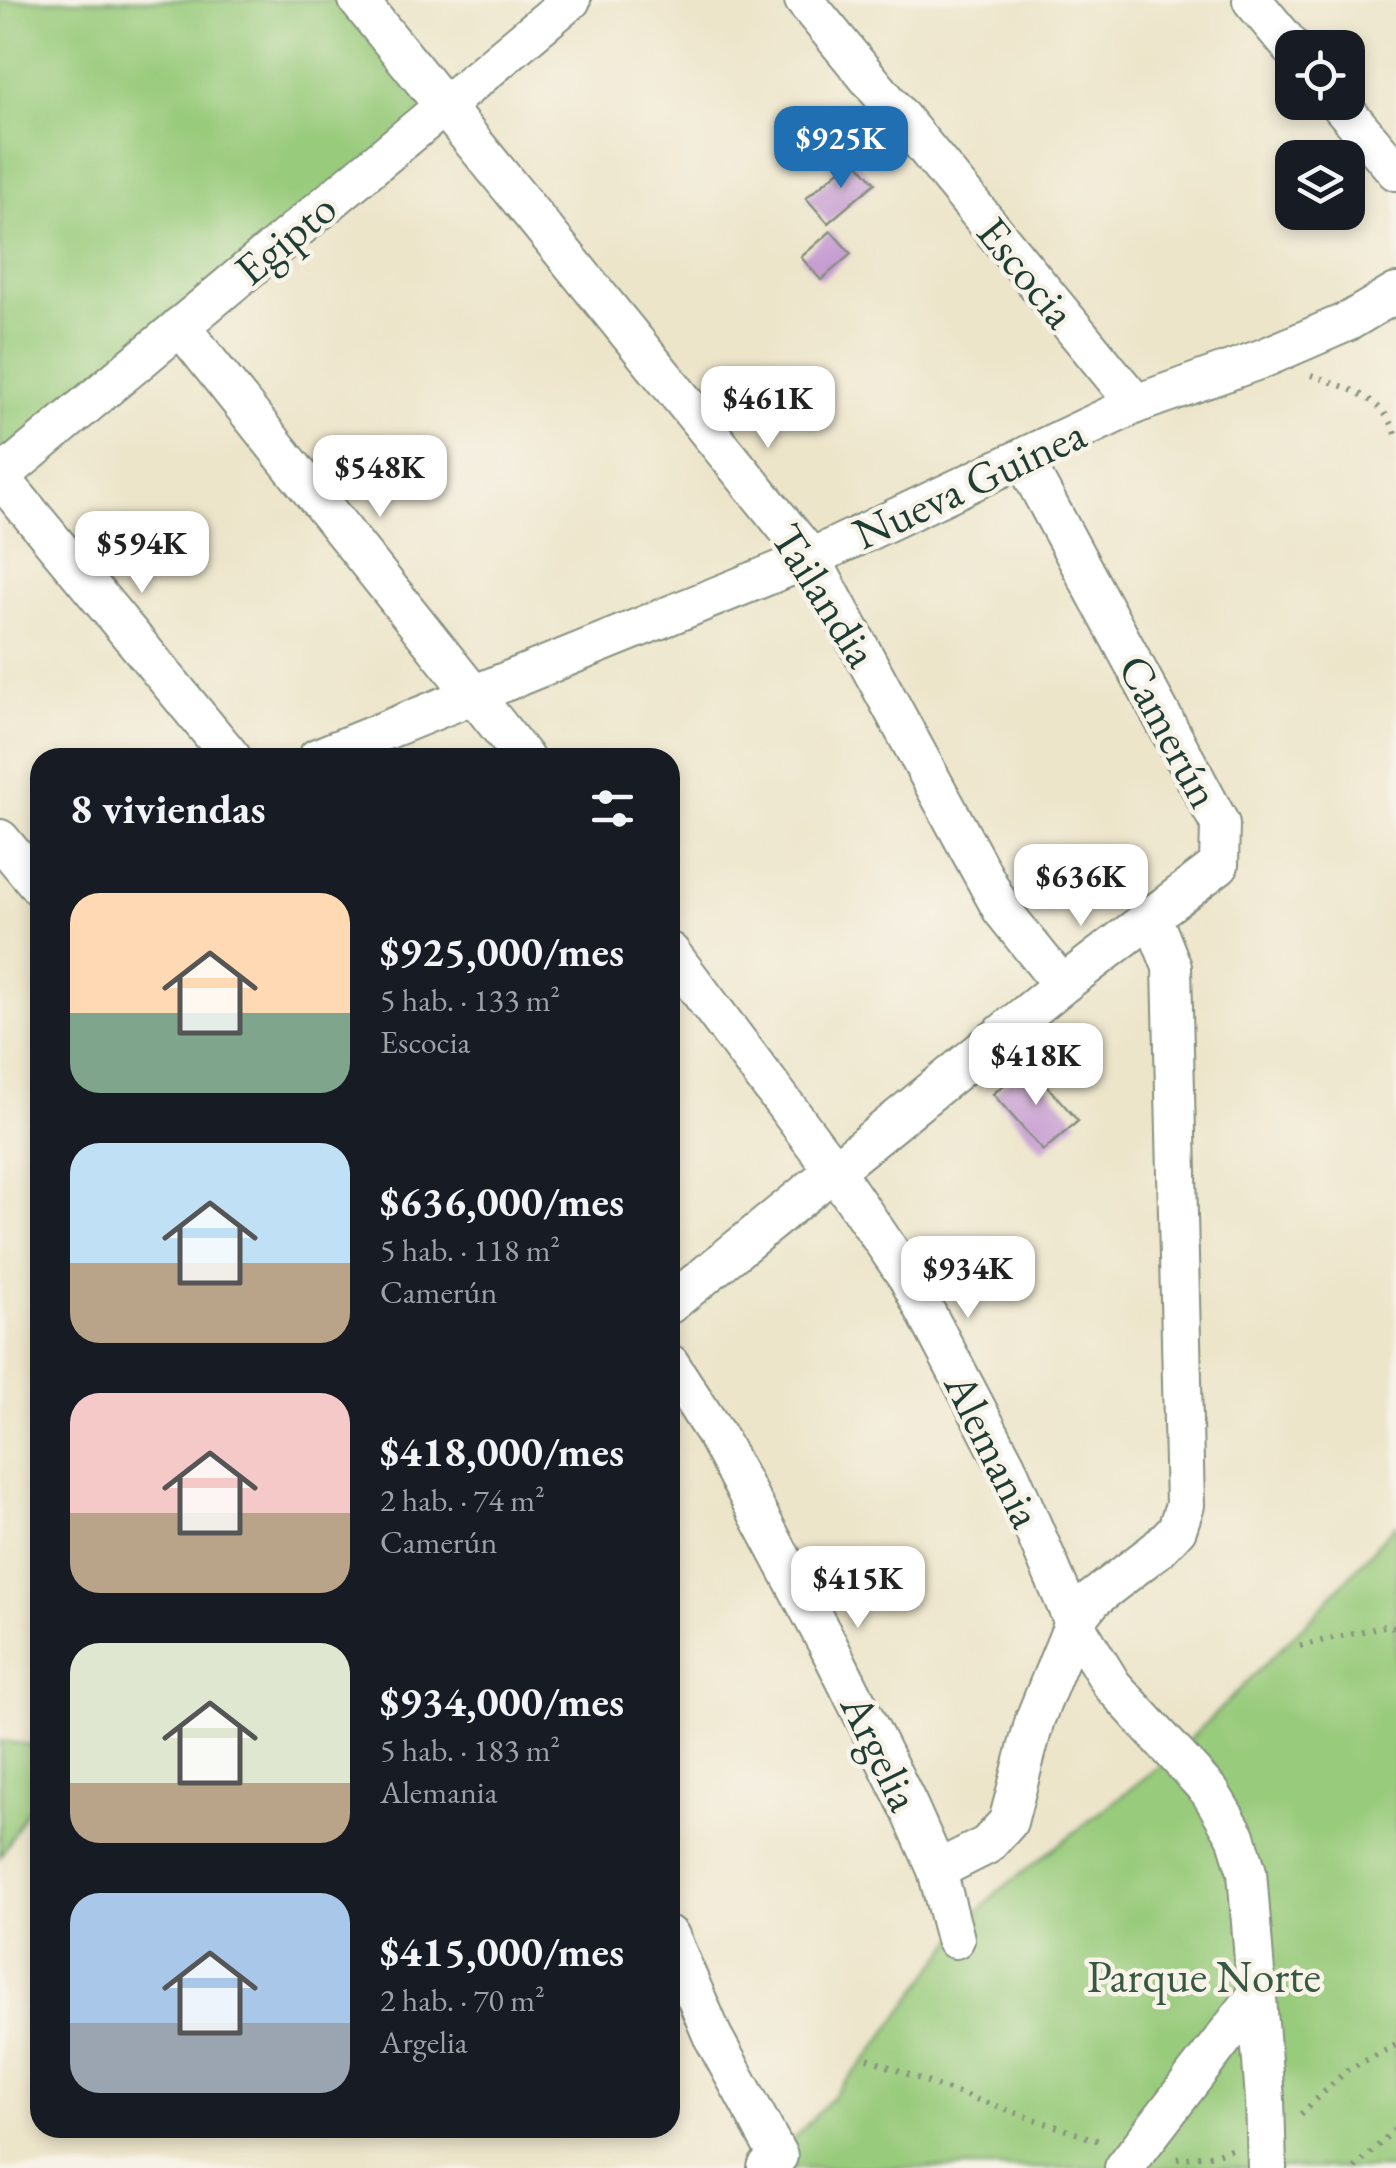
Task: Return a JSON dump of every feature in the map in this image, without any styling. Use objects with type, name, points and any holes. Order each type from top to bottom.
[{"type":"street","name":"Tailandia","points":[[358,0],[811,558],[1002,910],[1062,986]]},
{"type":"street","name":"Egipto","points":[[0,477],[571,0]]},
{"type":"street","name":"Escocia","points":[[804,0],[1136,404]]},
{"type":"street","points":[[1252,0],[1277,30]]},
{"type":"street","points":[[1353,120],[1396,171]]},
{"type":"street","name":"Nueva Guinea","points":[[341,748],[811,558],[1136,404],[1264,358],[1349,321],[1396,292]]},
{"type":"street","points":[[180,326],[516,748]]},
{"type":"street","name":"Camerún","points":[[680,1296],[1062,986],[1219,865],[1220,824],[1024,458]]},
{"type":"street","points":[[0,477],[224,748]]},
{"type":"street","points":[[937,1870],[987,1845],[1008,1822],[1035,1718],[1074,1623],[1093,1599],[1158,1549],[1177,1529],[1185,1505],[1172,966],[1152,917]]},
{"type":"street","name":"Alemania","points":[[680,965],[834,1170],[916,1295],[1006,1465],[1074,1623],[1112,1685],[1210,1792],[1236,1836],[1247,1872],[1266,2168]]},
{"type":"street","name":"Argelia","points":[[680,1379],[716,1435],[828,1645],[937,1870],[955,1938]]},
{"type":"street","points":[[680,1960],[773,2162]]},
{"type":"street","points":[[1124,2168],[1257,1995]]},
{"type":"path","points":[[1264,358],[1366,395],[1396,434]]},
{"type":"path","points":[[1300,1646],[1388,1625],[1396,1628]]},
{"type":"path","points":[[1355,2168],[1396,2128]]},
{"type":"green space","points":[[0,0],[358,0],[444,105],[0,477]]},
{"type":"green space","name":"Parque Norte","points":[[1396,1524],[1396,2168],[767,2168],[868,2058],[955,1939],[995,1894],[1174,1755],[1315,1614]]},
{"type":"green space","points":[[0,1741],[30,1745],[30,1805],[0,1857]]},
{"type":"building","points":[[854,158],[875,183],[828,223],[806,198]]},
{"type":"building","points":[[831,231],[851,254],[821,280],[801,257]]},
{"type":"building","points":[[1028,1064],[1078,1121],[1043,1151],[993,1094]]}]
